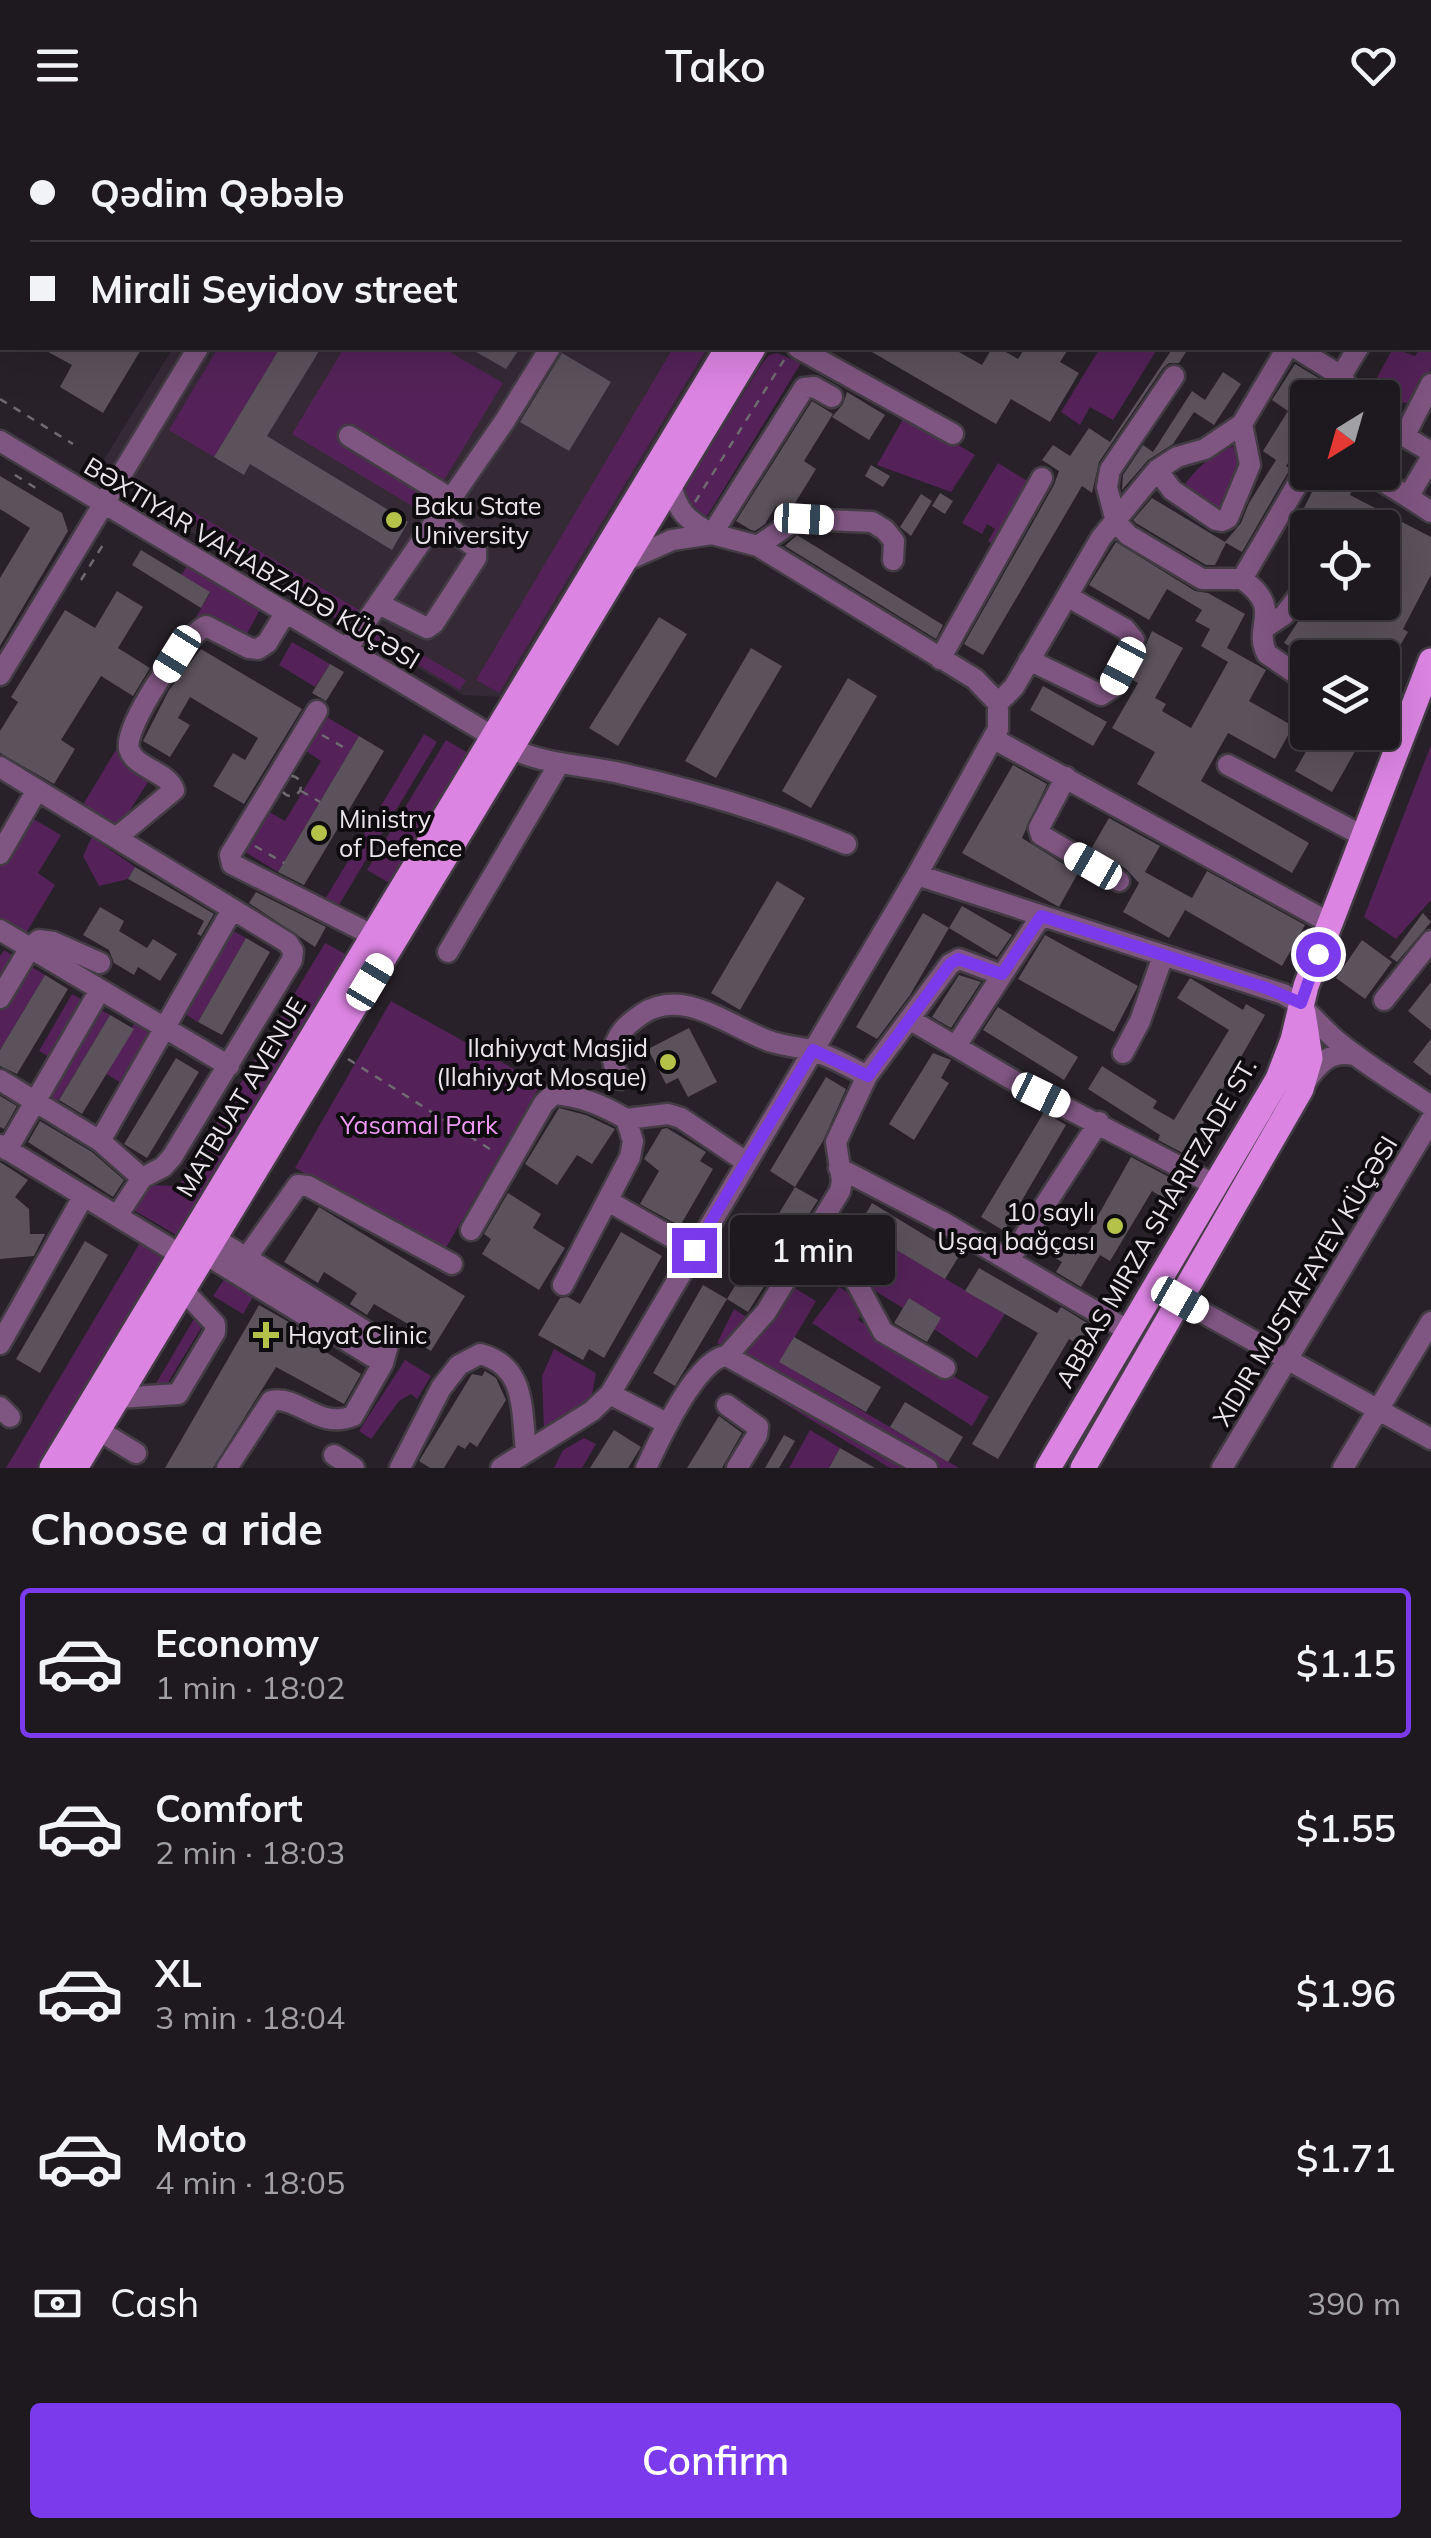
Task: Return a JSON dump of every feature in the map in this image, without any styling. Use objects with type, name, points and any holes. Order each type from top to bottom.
[{"type":"main road","name":"MATBUAT AVENUE","points":[[52,1468],[330,1047],[500,740],[727,350]]},
{"type":"main road","name":"MATBUAT AVENUE","points":[[82,1465],[98,1430],[183,1290],[200,1249],[374,936],[500,740],[623,562],[752,350]]},
{"type":"main road","name":"ABBAS MIRZA SHARIFZADE ST.","points":[[1048,1468],[1278,1079],[1330,923],[1431,661]]},
{"type":"main road","name":"ABBAS MIRZA SHARIFZADE ST.","points":[[1083,1468],[1301,1089],[1310,1058],[1301,1003]]},
{"type":"street","points":[[3,662],[197,350]]},
{"type":"street","points":[[347,650],[504,422],[549,350]]},
{"type":"street","points":[[998,703],[1014,688],[1101,538],[1132,498],[1157,470],[1178,457],[1205,449],[1242,424],[1286,350]]},
{"type":"street","points":[[1299,350],[1344,380]]},
{"type":"street","points":[[1341,376],[1357,350]]},
{"type":"street","points":[[793,351],[952,434]]},
{"type":"street","points":[[1174,376],[1110,470],[1107,487],[1116,522],[1128,536],[1202,579],[1242,579],[1258,591],[1266,627],[1263,647],[1290,670]]},
{"type":"street","points":[[1404,437],[1431,384]]},
{"type":"street","points":[[623,562],[672,540],[712,534],[804,388],[814,387],[832,397]]},
{"type":"street","points":[[1157,470],[1172,490],[1222,522],[1228,518],[1245,484],[1250,465],[1242,424]]},
{"type":"street","points":[[1400,434],[1431,455],[1408,497]]},
{"type":"street","points":[[349,436],[450,498]]},
{"type":"street","name":"BƏXTIYAR VAHABZADƏ KÜÇƏSI","points":[[0,441],[500,740],[559,764],[622,773],[791,821],[846,844]]},
{"type":"street","points":[[940,659],[1042,478]]},
{"type":"street","points":[[501,1468],[592,1411],[610,1394],[917,875],[994,739],[1000,718],[998,703],[975,679],[758,546],[712,534],[681,513],[674,503],[671,483]]},
{"type":"street","points":[[1242,579],[1294,490]]},
{"type":"street","points":[[1397,490],[1431,512]]},
{"type":"street","points":[[379,604],[427,628],[434,623],[476,558],[476,548],[436,518]]},
{"type":"street","points":[[758,546],[792,522],[804,519],[872,522],[894,541],[893,560]]},
{"type":"street","points":[[1030,660],[1100,695],[1112,688],[1134,640],[1125,629],[1067,596]]},
{"type":"street","points":[[1266,627],[1290,607]]},
{"type":"street","points":[[116,838],[174,790],[170,781],[135,758],[129,743],[144,707],[177,654],[197,630],[206,626],[248,648],[258,649],[286,612]]},
{"type":"street","points":[[317,722],[230,855],[232,864],[374,936]]},
{"type":"street","points":[[994,739],[1330,923]]},
{"type":"street","points":[[448,952],[559,764]]},
{"type":"street","points":[[1228,765],[1363,836]]},
{"type":"street","points":[[0,767],[288,944],[292,952],[292,960],[172,1157],[163,1167],[142,1178],[117,1216]]},
{"type":"street","points":[[1066,777],[1039,828],[1041,835],[1119,881]]},
{"type":"street","points":[[0,854],[38,790]]},
{"type":"street","points":[[917,875],[1266,988],[1301,1003],[1322,1028],[1354,1054],[1431,1106]]},
{"type":"street","points":[[100,1141],[232,910]]},
{"type":"street","points":[[956,1046],[1041,916]]},
{"type":"street","points":[[0,930],[229,1066]]},
{"type":"street","points":[[0,998],[30,948],[39,940],[53,942],[100,963]]},
{"type":"street","points":[[1384,1000],[1431,941]]},
{"type":"street","points":[[1123,1053],[1140,1022],[1163,956]]},
{"type":"street","points":[[727,1356],[766,1312],[840,1191],[836,1142],[868,1076],[909,1019],[950,964],[958,959],[1002,974]]},
{"type":"street","points":[[100,990],[4,1148],[117,1216],[200,1249],[383,1363]]},
{"type":"street","points":[[620,1079],[612,1064],[613,1049],[622,1031],[652,1008],[665,1006],[698,1007],[771,1042],[813,1050],[868,1076]]},
{"type":"street","points":[[909,1019],[1018,1084],[1215,1184]]},
{"type":"street","points":[[1301,1089],[1326,1059],[1334,1054],[1354,1054]]},
{"type":"street","points":[[0,1080],[100,1141],[142,1178]]},
{"type":"street","points":[[471,1230],[544,1103],[554,1094],[607,1107],[626,1118],[668,1114],[680,1118],[746,1162]]},
{"type":"street","points":[[564,1285],[630,1157],[632,1140],[626,1118]]},
{"type":"street","points":[[1222,1468],[1431,1120]]},
{"type":"street","points":[[1008,1260],[1099,1122]]},
{"type":"street","points":[[839,1168],[1127,1330]]},
{"type":"street","points":[[247,1257],[298,1185],[308,1186],[452,1264]]},
{"type":"street","points":[[0,1344],[83,1197]]},
{"type":"street","points":[[608,1200],[694,1250]]},
{"type":"street","points":[[812,1239],[834,1254],[853,1276],[883,1332],[944,1368]]},
{"type":"street","points":[[200,1249],[247,1257],[383,1340],[388,1351],[353,1416],[342,1420],[317,1416],[280,1399],[270,1401],[227,1468]]},
{"type":"street","points":[[118,1398],[178,1394],[216,1332],[215,1324],[183,1290]]},
{"type":"street","points":[[1180,1300],[1431,1440]]},
{"type":"street","points":[[1343,1468],[1431,1322]]},
{"type":"street","points":[[400,1468],[441,1388],[459,1365],[480,1354],[496,1358],[520,1390],[526,1450]]},
{"type":"street","points":[[646,1468],[668,1424],[708,1363],[720,1356],[727,1356],[890,1459],[927,1468]]},
{"type":"street","points":[[610,1394],[668,1424]]},
{"type":"street","points":[[727,1405],[758,1427],[737,1468]]},
{"type":"street","points":[[98,1430],[136,1453]]},
{"type":"street","points":[[334,1455],[354,1468]]},
{"type":"path","points":[[688,512],[793,351]]},
{"type":"path","points":[[0,400],[72,444]]},
{"type":"path","points":[[15,475],[39,490]]},
{"type":"path","points":[[87,572],[106,540]]},
{"type":"path","points":[[317,722],[350,751]]},
{"type":"path","points":[[301,791],[320,802]]},
{"type":"path","points":[[330,1047],[512,1163]]},
{"type":"shaded area","name":"Baku State University","points":[[172,350],[711,350],[501,697],[463,695],[178,524],[182,515],[100,466]]},
{"type":"green space","points":[[217,350],[279,350],[214,457],[169,430]]},
{"type":"green space","points":[[343,350],[446,350],[503,383],[424,513],[292,434]]},
{"type":"green space","points":[[672,350],[706,350],[499,693],[476,680]]},
{"type":"green space","points":[[1099,350],[1157,350],[1113,420],[1090,407],[1080,425],[1061,412]]},
{"type":"green space","points":[[1392,350],[1415,356],[1419,350],[1431,350],[1431,368],[1415,406],[1403,402],[1400,407],[1400,380],[1376,380]]},
{"type":"green space","points":[[777,353],[801,363],[709,513],[697,519],[681,494],[763,362]]},
{"type":"green space","points":[[906,414],[975,455],[951,492],[877,465]]},
{"type":"green space","points":[[1242,445],[1244,452],[1220,514],[1181,490],[1207,461]]},
{"type":"green space","points":[[998,463],[1029,482],[993,545],[988,541],[995,529],[987,524],[982,534],[962,523]]},
{"type":"green space","points":[[187,508],[364,613],[355,630],[322,610],[327,601],[183,516]]},
{"type":"green space","points":[[190,561],[263,604],[242,643],[195,619],[210,593],[181,575]]},
{"type":"green space","points":[[378,629],[466,680],[460,690],[373,638]]},
{"type":"green space","points":[[292,642],[330,664],[315,687],[279,665]]},
{"type":"green space","points":[[320,713],[359,736],[278,872],[240,849],[264,809],[285,821],[321,761],[300,747]]},
{"type":"green space","points":[[424,734],[437,742],[337,908],[324,901]]},
{"type":"green space","points":[[446,740],[470,754],[391,884],[367,870]]},
{"type":"green space","points":[[1431,745],[1431,900],[1396,939],[1364,917]]},
{"type":"green space","points":[[116,750],[152,776],[117,830],[81,808]]},
{"type":"green space","points":[[30,817],[61,835],[38,873],[55,885],[23,938],[0,924],[0,867]]},
{"type":"green space","points":[[92,837],[135,867],[128,879],[99,886],[83,856]]},
{"type":"green space","points":[[228,928],[246,938],[198,1022],[180,1011]]},
{"type":"green space","points":[[325,943],[349,956],[178,1236],[130,1208],[143,1185],[179,1186]]},
{"type":"green space","points":[[4,950],[45,975],[0,1050],[0,956]]},
{"type":"green space","points":[[72,994],[110,1015],[58,1101],[46,1094],[63,1065],[39,1051]]},
{"type":"green space","name":"Yasamal Park","points":[[391,1001],[541,1084],[444,1251],[295,1168]]},
{"type":"green space","points":[[136,1020],[156,1031],[125,1085],[106,1074]]},
{"type":"green space","points":[[858,1227],[1005,1314],[977,1358],[934,1329],[940,1317],[909,1299],[903,1308],[837,1268]]},
{"type":"green space","points":[[141,1241],[160,1253],[162,1263],[37,1468],[6,1468]]},
{"type":"green space","points":[[225,1278],[254,1295],[243,1314],[213,1296]]},
{"type":"green space","points":[[780,1279],[816,1301],[780,1362],[959,1468],[890,1468],[733,1372],[740,1352],[717,1343],[734,1309],[754,1322]]},
{"type":"green space","points":[[839,1287],[867,1304],[858,1320],[989,1397],[972,1426],[812,1323]]},
{"type":"green space","points":[[198,1312],[204,1323],[161,1394],[151,1392]]},
{"type":"green space","points":[[554,1349],[596,1373],[590,1405],[544,1429],[542,1376]]},
{"type":"green space","points":[[405,1360],[431,1376],[417,1399],[411,1394],[399,1401],[371,1439],[359,1431]]},
{"type":"green space","points":[[810,1430],[840,1448],[829,1468],[789,1468]]},
{"type":"green space","points":[[584,1438],[596,1444],[582,1468],[554,1468],[563,1450]]},
{"type":"building","points":[[45,350],[141,350],[103,413],[60,387],[72,365]]},
{"type":"building","points":[[279,350],[320,350],[267,436],[408,522],[392,550],[250,464],[244,475],[214,457]]},
{"type":"building","points":[[473,350],[519,350],[506,369]]},
{"type":"building","points":[[868,350],[956,350],[982,365],[991,350],[1002,350],[1018,359],[1024,350],[1068,350],[1060,362],[1079,373],[1050,422],[1011,399],[996,424]]},
{"type":"building","points":[[1172,350],[1186,352],[1179,363],[1163,368],[1099,462],[1092,493],[1082,486],[983,655],[964,644],[1054,485],[1059,471],[1042,460],[1053,445],[1070,456],[1089,428],[1110,442]]},
{"type":"building","points":[[562,353],[611,382],[569,451],[520,422]]},
{"type":"building","points":[[1295,364],[1322,380],[1290,380],[1290,460],[1286,466],[1290,469],[1242,552],[1226,543],[1215,565],[1206,565],[1133,520],[1152,498],[1225,542],[1241,523],[1276,460],[1263,451],[1288,411],[1272,400]]},
{"type":"building","points":[[1223,372],[1241,384],[1214,425],[1194,412],[1173,444],[1148,460],[1122,490],[1123,475],[1143,445],[1153,452],[1192,391],[1205,400]]},
{"type":"building","points":[[847,392],[885,415],[869,440],[832,417]]},
{"type":"building","points":[[812,401],[833,414],[804,461],[816,469],[792,508],[784,511],[776,506],[765,524],[751,530],[736,521]]},
{"type":"building","points":[[871,465],[890,476],[883,487],[865,476]]},
{"type":"building","points":[[0,476],[62,513],[68,531],[0,646],[0,578],[30,528],[0,509]]},
{"type":"building","points":[[1313,490],[1352,490],[1350,495],[1379,510],[1308,510],[1304,508]]},
{"type":"building","points":[[940,493],[953,501],[945,514],[932,506]]},
{"type":"building","points":[[921,494],[932,501],[911,536],[900,527]]},
{"type":"building","points":[[1400,521],[1431,537],[1431,575],[1403,629],[1408,632],[1400,646],[1400,640],[1290,640],[1290,647],[1284,643],[1299,620],[1400,620]]},
{"type":"building","points":[[797,535],[943,625],[936,639],[785,546]]},
{"type":"building","points":[[1116,542],[1195,591],[1208,593],[1245,614],[1227,648],[1266,670],[1249,701],[1290,724],[1290,732],[1275,759],[1228,733],[1201,781],[1309,843],[1292,873],[1137,784],[1155,752],[1112,728],[1138,683],[1131,679],[1152,631],[1183,648],[1155,698],[1166,704],[1162,711],[1191,728],[1228,662],[1201,646],[1210,629],[1195,621],[1202,610],[1167,589],[1149,620],[1089,585]]},
{"type":"building","points":[[141,550],[210,592],[201,608],[132,565]]},
{"type":"building","points":[[117,591],[143,607],[118,648],[150,668],[133,696],[101,676],[61,740],[75,749],[54,784],[0,753],[0,731],[18,702],[11,697],[65,610],[95,628]]},
{"type":"building","points":[[659,617],[687,634],[618,746],[589,728]]},
{"type":"building","points":[[751,648],[782,666],[716,778],[685,761]]},
{"type":"building","points":[[201,649],[302,709],[244,804],[213,786],[233,753],[245,760],[258,738],[190,697],[178,718],[190,725],[170,757],[143,741],[169,690]]},
{"type":"building","points":[[330,664],[344,672],[326,701],[312,693]]},
{"type":"building","points":[[848,678],[877,696],[811,808],[782,791]]},
{"type":"building","points":[[1043,686],[1107,722],[1093,746],[1030,710]]},
{"type":"building","name":"Ministry of Defence","points":[[359,736],[384,751],[304,885],[278,872]]},
{"type":"building","points":[[1307,750],[1356,750],[1332,792],[1295,771]]},
{"type":"building","points":[[1013,765],[1047,784],[1022,838],[1078,873],[1059,907],[962,853]]},
{"type":"building","points":[[1109,818],[1160,846],[1145,872],[1192,898],[1207,871],[1305,925],[1282,966],[1185,910],[1169,938],[1123,912],[1139,883],[1126,869],[1091,849]]},
{"type":"building","points":[[135,867],[214,914],[201,936],[197,934],[204,921],[128,879]]},
{"type":"building","points":[[777,881],[805,898],[740,1010],[711,993]]},
{"type":"building","points":[[256,892],[326,927],[315,947],[249,903]]},
{"type":"building","points":[[962,906],[1012,935],[997,957],[949,928]]},
{"type":"building","points":[[100,907],[124,921],[119,931],[147,948],[153,939],[177,954],[160,981],[138,967],[134,975],[114,963],[109,950],[83,935]]},
{"type":"building","points":[[923,913],[949,928],[910,995],[877,1039],[856,1027]]},
{"type":"building","points":[[1423,913],[1431,922],[1397,962],[1390,957]]},
{"type":"building","points":[[1045,935],[1138,986],[1114,1032],[1018,979]]},
{"type":"building","points":[[246,938],[270,952],[222,1035],[198,1022]]},
{"type":"building","points":[[1362,940],[1392,962],[1365,999],[1336,978]]},
{"type":"building","points":[[45,975],[68,989],[17,1074],[0,1066],[0,1050]]},
{"type":"building","points":[[959,975],[981,982],[951,1028],[932,1017]]},
{"type":"building","points":[[1190,978],[1243,1010],[1246,1004],[1265,1015],[1197,1134],[1208,1140],[1196,1160],[1158,1140],[1160,1135],[1088,1089],[1102,1066],[1157,1101],[1153,1108],[1174,1120],[1229,1030],[1177,998]]},
{"type":"building","points":[[1431,982],[1431,1030],[1408,1011]]},
{"type":"building","points":[[998,1007],[1078,1057],[1064,1080],[983,1030]]},
{"type":"building","points":[[110,1015],[134,1029],[82,1114],[59,1100]]},
{"type":"building","points":[[689,1028],[717,1082],[688,1097],[678,1078],[666,1084],[648,1049]]},
{"type":"building","points":[[1431,1039],[1431,1076],[1413,1062]]},
{"type":"building","points":[[933,1053],[951,1060],[941,1078],[949,1083],[914,1140],[889,1124]]},
{"type":"building","points":[[176,1058],[199,1072],[147,1158],[124,1144]]},
{"type":"building","points":[[826,1077],[846,1089],[823,1141],[795,1187],[770,1171]]},
{"type":"building","points":[[0,1096],[17,1106],[4,1129],[0,1127]]},
{"type":"building","points":[[559,1108],[615,1129],[592,1164],[577,1155],[557,1185],[525,1164]]},
{"type":"building","points":[[1044,1112],[1066,1125],[1004,1231],[981,1217]]},
{"type":"building","points":[[40,1121],[92,1152],[124,1180],[113,1197],[28,1142]]},
{"type":"building","points":[[667,1128],[706,1152],[700,1161],[713,1169],[680,1226],[640,1204],[659,1171],[644,1159],[662,1129]]},
{"type":"building","points":[[1131,1157],[1188,1187],[1177,1206],[1152,1191],[1110,1261],[1100,1255],[1081,1287],[1056,1272],[1062,1262],[1052,1256],[1059,1245],[1076,1255]]},
{"type":"building","points":[[0,1162],[28,1180],[15,1197],[29,1209],[30,1234],[45,1234],[34,1256],[0,1259]]},
{"type":"building","points":[[795,1187],[818,1200],[748,1312],[727,1299]]},
{"type":"building","points":[[508,1193],[541,1214],[533,1228],[565,1248],[539,1290],[482,1254],[491,1239],[484,1234]]},
{"type":"building","points":[[872,1203],[959,1256],[945,1279],[858,1227]]},
{"type":"building","points":[[319,1207],[465,1296],[431,1351],[402,1333],[408,1324],[374,1304],[367,1315],[350,1304],[357,1293],[324,1272],[318,1283],[284,1262]]},
{"type":"building","points":[[621,1232],[662,1256],[604,1358],[589,1349],[583,1360],[538,1335],[560,1298],[568,1297],[580,1304]]},
{"type":"building","points":[[85,1241],[108,1255],[40,1373],[16,1359]]},
{"type":"building","points":[[979,1268],[1057,1313],[1061,1307],[1097,1329],[1086,1349],[1069,1339],[998,1459],[972,1444],[1038,1333],[965,1291]]},
{"type":"building","points":[[703,1285],[727,1299],[675,1386],[653,1373]]},
{"type":"building","points":[[909,1298],[941,1318],[927,1342],[894,1323]]},
{"type":"building","points":[[259,1305],[310,1334],[307,1340],[361,1374],[344,1404],[276,1367],[213,1468],[165,1468]]},
{"type":"building","points":[[794,1337],[881,1387],[866,1412],[779,1362]]},
{"type":"building","points":[[485,1371],[496,1378],[506,1400],[477,1447],[470,1442],[465,1449],[458,1445],[444,1468],[430,1468],[419,1461],[472,1374],[482,1376]]},
{"type":"building","points":[[905,1402],[963,1437],[948,1462],[890,1427]]},
{"type":"building","points":[[719,1416],[742,1433],[722,1468],[687,1468]]},
{"type":"building","points":[[614,1430],[641,1447],[628,1468],[590,1468]]},
{"type":"building","points":[[784,1435],[795,1441],[779,1468],[765,1468]]},
{"type":"building","points":[[840,1448],[875,1468],[829,1468]]},
{"type":"place","name":"Baku State University","points":[[394,520]]},
{"type":"place","name":"Ministry of Defence","points":[[319,833]]},
{"type":"place","name":"Ilahiyyat Masjid (Ilahiyyat Mosque)","points":[[668,1062]]},
{"type":"place","name":"10 saylı Uşaq bağçası","points":[[1115,1226]]},
{"type":"place","name":"Hayat Clinic","points":[[266,1335]]},
{"type":"route","points":[[694,1250],[813,1050],[868,1076],[950,964],[958,959],[1002,974],[1041,916],[1266,988],[1301,1003],[1318,954]]}]
